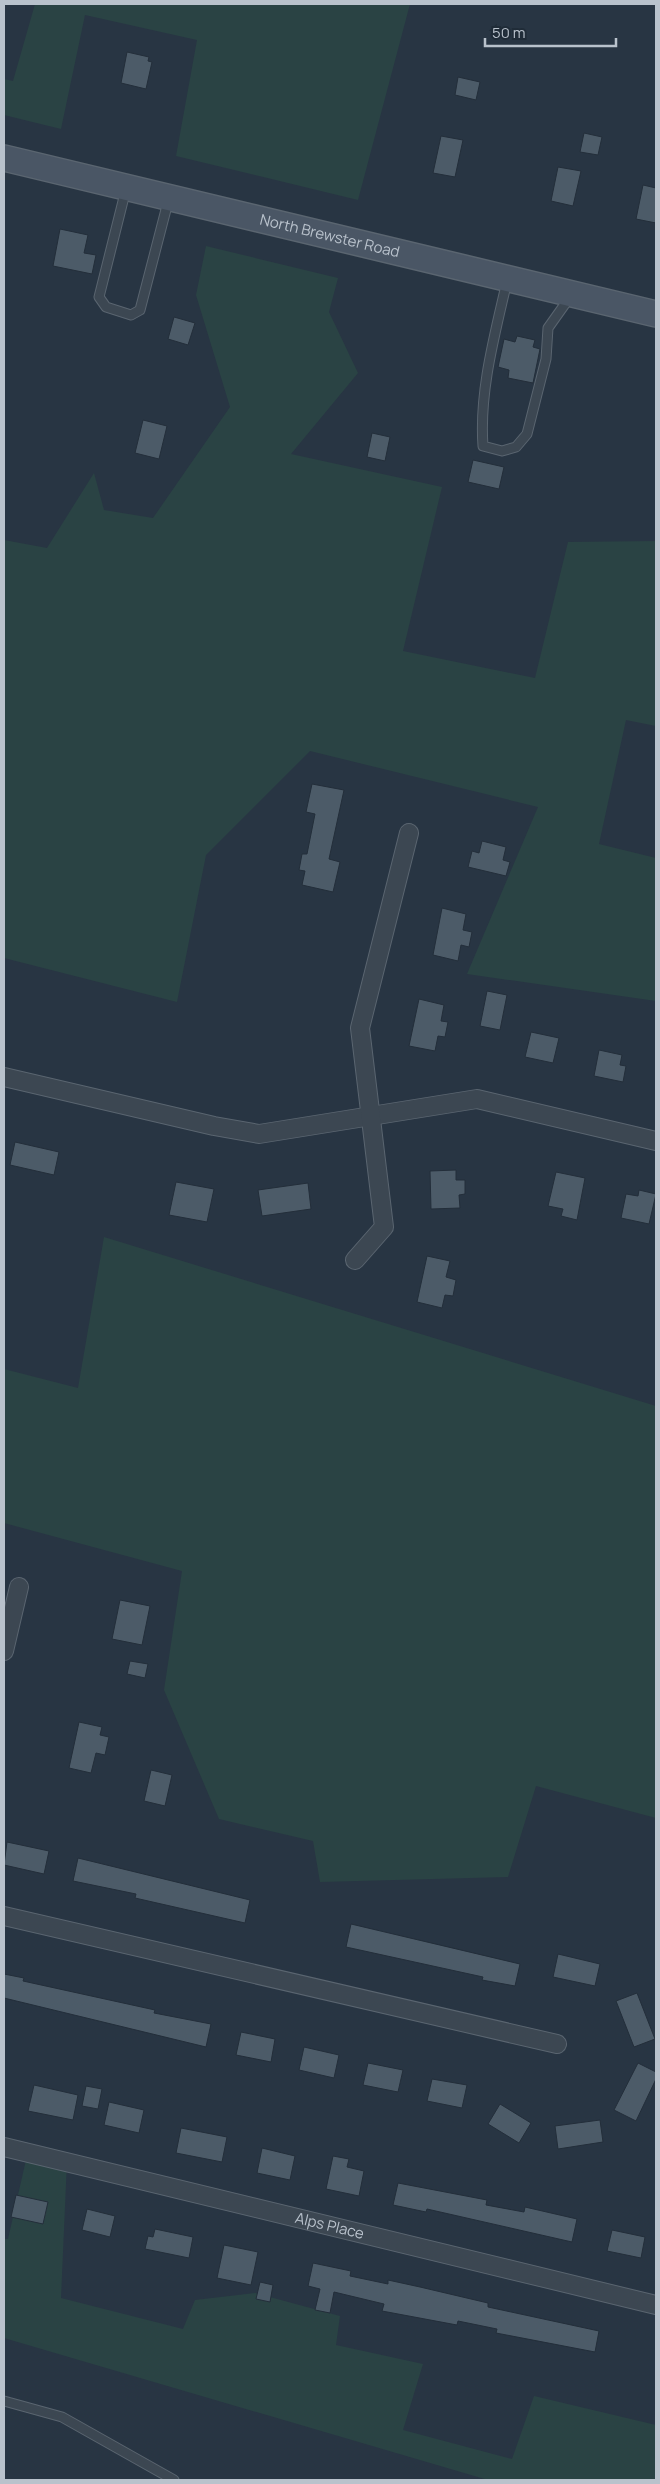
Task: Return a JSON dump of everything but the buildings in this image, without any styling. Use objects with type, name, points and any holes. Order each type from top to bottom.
[{"type":"main road","name":"North Brewster Road","points":[[4,158],[656,314]]},
{"type":"street","points":[[354,1260],[384,1227],[360,1028],[409,833]]},
{"type":"street","points":[[4,1076],[214,1126],[259,1134],[477,1099],[656,1141]]},
{"type":"street","points":[[4,1651],[19,1587]]},
{"type":"street","points":[[4,1916],[557,2044]]},
{"type":"street","name":"Alps Place","points":[[4,2147],[656,2306]]},
{"type":"lane","points":[[126,188],[99,297],[106,307],[131,315],[140,310],[169,198]]},
{"type":"lane","points":[[508,278],[493,340],[482,424],[483,446],[502,451],[516,447],[527,434],[546,359],[548,328],[572,294]]},
{"type":"lane","points":[[4,2400],[62,2417],[174,2480]]},
{"type":"green space","points":[[35,4],[410,4],[358,200],[176,156],[197,40],[85,15],[61,129],[4,115],[4,79],[13,81]]},
{"type":"green space","points":[[206,246],[338,278],[329,312],[358,373],[291,454],[442,487],[403,651],[535,678],[568,542],[656,541],[656,726],[626,720],[599,844],[656,858],[656,1001],[467,974],[538,807],[310,751],[206,855],[177,1002],[4,958],[4,540],[47,548],[94,473],[104,510],[153,518],[230,407],[196,295]]},
{"type":"green space","points":[[104,1237],[656,1406],[656,1818],[536,1786],[508,1877],[320,1882],[313,1841],[219,1819],[164,1690],[182,1571],[4,1523],[4,1369],[78,1388]]},
{"type":"green space","points":[[28,2151],[67,2161],[61,2298],[183,2329],[195,2300],[255,2293],[340,2316],[336,2345],[423,2364],[403,2430],[512,2459],[534,2396],[656,2425],[656,2480],[488,2480],[4,2338],[4,2239],[8,2239]]}]
